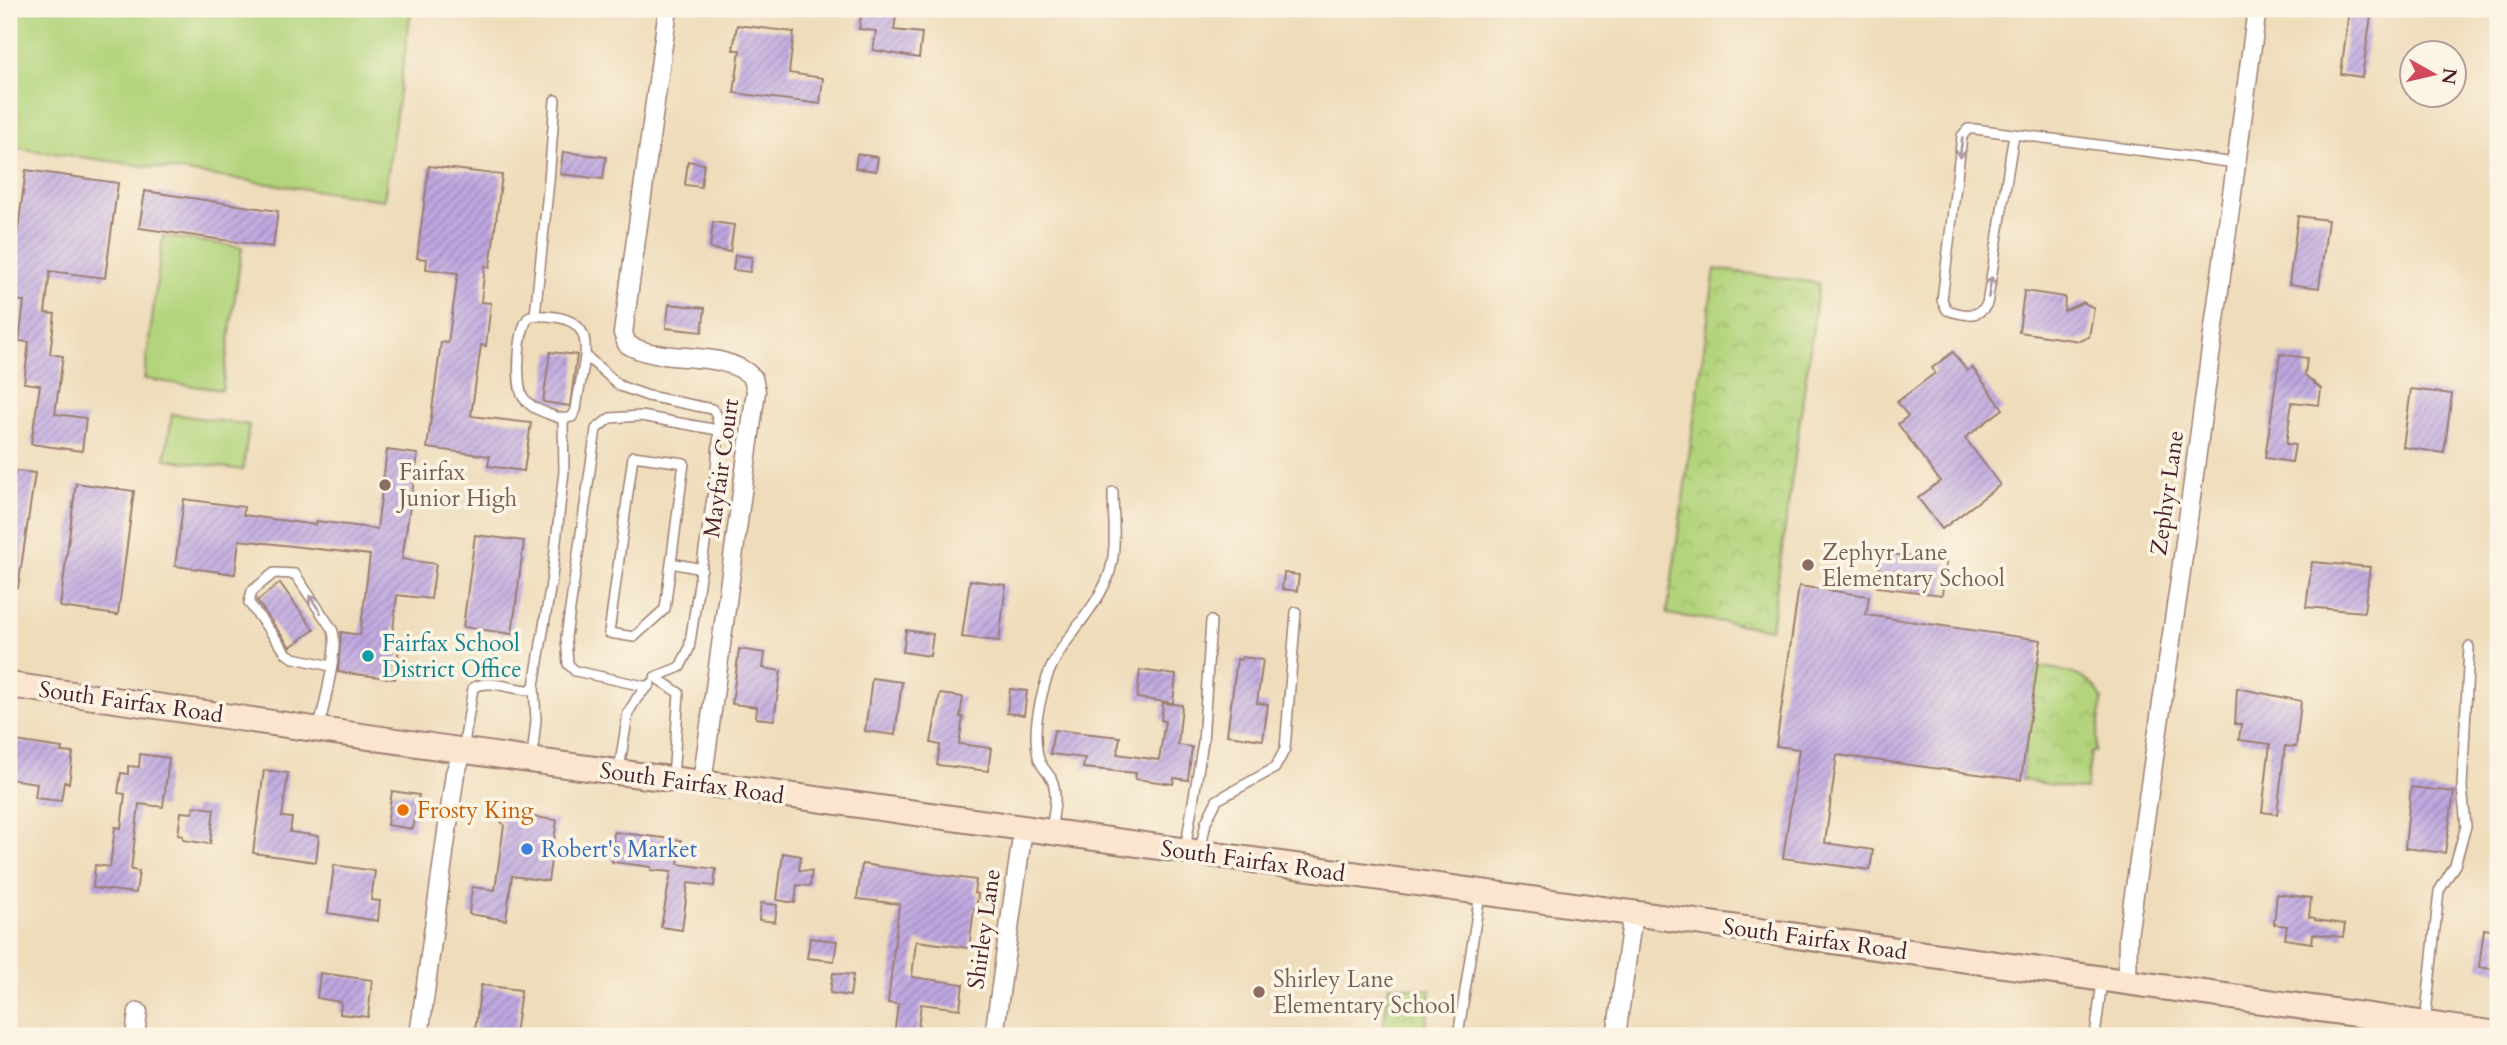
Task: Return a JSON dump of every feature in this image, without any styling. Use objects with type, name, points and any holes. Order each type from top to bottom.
[{"type":"street","name":"Mayfair Court","points":[[668,9],[624,338],[626,344],[642,351],[723,362],[740,368],[753,378],[756,391],[702,783]]},
{"type":"street","name":"Zephyr Lane","points":[[2127,983],[2128,936],[2179,586],[2257,9]]},
{"type":"street","name":"South Fairfax Road","points":[[9,685],[463,752],[2102,979],[2377,1027],[2425,1024],[2498,1034]]},
{"type":"street","points":[[419,1036],[455,773],[463,752]]},
{"type":"street","name":"Shirley Lane","points":[[994,1036],[1023,829]]},
{"type":"street","points":[[1616,1036],[1633,914]]},
{"type":"street","points":[[135,1036],[138,1013]]},
{"type":"lane","points":[[534,315],[555,100]]},
{"type":"lane","points":[[2014,134],[1987,304],[1980,313],[1974,315],[1947,310],[1942,300],[1962,136],[1968,129],[2014,134],[2236,163]]},
{"type":"lane","points":[[530,316],[569,320],[579,325],[583,332],[586,356],[576,410],[572,417],[563,420],[532,407],[520,390],[518,370],[524,322],[530,316]]},
{"type":"lane","points":[[586,356],[620,386],[648,396],[712,409],[716,414],[718,430],[716,472],[689,649],[680,667],[655,677],[628,713],[619,773]]},
{"type":"lane","points":[[648,687],[575,671],[568,664],[566,636],[596,429],[610,418],[641,416],[718,430]]},
{"type":"lane","points":[[532,760],[536,720],[534,686],[552,578],[564,471],[563,420]]},
{"type":"lane","points":[[633,456],[684,463],[671,563],[665,609],[634,637],[609,633],[633,456]]},
{"type":"lane","points":[[1051,833],[1054,789],[1051,778],[1040,764],[1035,735],[1036,723],[1044,684],[1065,641],[1101,592],[1109,575],[1112,557],[1113,492]]},
{"type":"lane","points":[[671,563],[702,569]]},
{"type":"lane","points":[[319,729],[331,666],[336,637],[295,574],[274,573],[252,591],[249,603],[287,654],[331,666]]},
{"type":"lane","points":[[1192,852],[1217,800],[1275,768],[1285,749],[1296,612]]},
{"type":"lane","points":[[1192,852],[1211,621]]},
{"type":"lane","points":[[2425,1024],[2439,891],[2455,865],[2466,826],[2462,787],[2469,647]]},
{"type":"lane","points":[[655,677],[679,693],[673,779]]},
{"type":"lane","points":[[463,752],[473,688],[489,684],[530,691],[534,686]]},
{"type":"lane","points":[[1458,1036],[1480,892]]},
{"type":"lane","points":[[2095,1036],[2102,979]]},
{"type":"green space","points":[[14,9],[411,9],[384,200],[9,147],[9,46]]},
{"type":"green space","points":[[163,236],[242,247],[222,390],[144,379]]},
{"type":"green space","points":[[1715,269],[1819,283],[1771,629],[1667,614]]},
{"type":"green space","points":[[172,414],[249,425],[243,470],[165,459]]},
{"type":"green space","points":[[2037,666],[2084,679],[2098,691],[2102,700],[2095,752],[2091,752],[2086,790],[2021,780]]},
{"type":"green space","points":[[1389,985],[1431,990],[1425,1036],[1382,1036]]},
{"type":"building","points":[[862,9],[897,9],[894,30],[922,33],[919,58],[873,50],[876,31],[859,29]]},
{"type":"building","points":[[2349,9],[2372,9],[2362,77],[2341,74]]},
{"type":"building","points":[[737,25],[794,32],[789,73],[823,78],[820,104],[734,93],[740,50],[733,50]]},
{"type":"building","points":[[563,152],[606,157],[603,179],[560,174]]},
{"type":"building","points":[[857,154],[878,157],[876,171],[855,168]]},
{"type":"building","points":[[688,161],[704,164],[701,187],[685,185]]},
{"type":"building","points":[[429,166],[502,175],[490,267],[485,266],[481,302],[491,303],[486,346],[481,345],[471,416],[531,423],[524,471],[488,466],[490,456],[427,448],[441,342],[448,343],[458,273],[426,269],[427,259],[417,258]]},
{"type":"building","points":[[26,170],[118,183],[105,278],[50,271],[45,313],[55,314],[50,354],[63,356],[55,414],[86,418],[82,451],[31,444],[40,385],[24,383],[29,342],[19,341],[24,301],[10,300]]},
{"type":"building","points":[[145,191],[278,211],[273,247],[139,228]]},
{"type":"building","points":[[2298,216],[2328,220],[2319,288],[2289,284]]},
{"type":"building","points":[[713,222],[734,225],[730,252],[710,249]]},
{"type":"building","points":[[735,255],[752,257],[750,272],[733,270]]},
{"type":"building","points":[[2024,291],[2065,297],[2064,311],[2083,302],[2094,308],[2089,337],[2079,341],[2019,332]]},
{"type":"building","points":[[669,304],[705,308],[702,332],[666,328]]},
{"type":"building","points":[[550,352],[577,355],[570,406],[543,402]]},
{"type":"building","points":[[1953,352],[1967,371],[1972,367],[2003,409],[1965,438],[2000,485],[1942,529],[1918,498],[1940,481],[1898,424],[1908,416],[1897,402],[1935,373],[1932,368]]},
{"type":"building","points":[[2280,354],[2307,358],[2305,375],[2321,389],[2319,405],[2292,402],[2286,444],[2295,445],[2292,462],[2265,458]]},
{"type":"building","points":[[2411,389],[2452,394],[2444,453],[2403,447]]},
{"type":"building","points":[[387,450],[418,454],[402,559],[436,564],[431,599],[397,595],[392,639],[400,640],[395,679],[338,672],[341,632],[360,635],[370,555],[239,540],[235,574],[175,566],[184,499],[244,507],[243,515],[316,525],[317,521],[377,529]]},
{"type":"building","points":[[15,471],[35,473],[18,588],[9,588],[9,517]]},
{"type":"building","points":[[76,483],[134,491],[118,615],[60,607]]},
{"type":"building","points":[[475,535],[524,541],[512,634],[463,627]]},
{"type":"building","points":[[1881,553],[1946,561],[1942,595],[1877,587]]},
{"type":"building","points":[[2312,562],[2370,567],[2364,612],[2306,607]]},
{"type":"building","points":[[1284,573],[1299,575],[1297,591],[1282,589]]},
{"type":"building","points":[[970,580],[1006,585],[999,641],[962,637]]},
{"type":"building","points":[[280,583],[314,630],[290,647],[257,601]]},
{"type":"building","points":[[1799,586],[1869,596],[1866,615],[2041,640],[2021,780],[1837,755],[1825,843],[1873,850],[1870,870],[1783,858],[1799,749],[1776,746]]},
{"type":"building","points":[[906,630],[933,634],[930,656],[903,652]]},
{"type":"building","points":[[739,649],[765,653],[763,668],[781,671],[774,720],[756,718],[757,707],[732,704]]},
{"type":"building","points":[[1242,657],[1263,660],[1257,703],[1268,704],[1263,740],[1227,735],[1237,659],[1241,660]]},
{"type":"building","points":[[1140,670],[1176,675],[1173,703],[1137,698]]},
{"type":"building","points":[[872,678],[902,682],[895,735],[865,731]]},
{"type":"building","points":[[2237,688],[2301,701],[2296,747],[2285,746],[2277,814],[2262,812],[2270,744],[2239,740],[2241,724],[2235,724]]},
{"type":"building","points":[[1010,689],[1027,691],[1024,715],[1007,713]]},
{"type":"building","points":[[940,694],[963,697],[959,744],[991,748],[988,771],[937,765],[940,745],[931,743]]},
{"type":"building","points":[[1163,703],[1182,705],[1178,745],[1192,747],[1188,780],[1174,778],[1173,784],[1135,779],[1136,773],[1083,768],[1085,758],[1050,754],[1054,730],[1120,737],[1117,754],[1159,760],[1165,721],[1161,720]]},
{"type":"building","points":[[9,740],[62,748],[61,752],[73,753],[69,783],[64,782],[61,801],[35,798],[37,783],[9,779]]},
{"type":"building","points":[[140,754],[169,758],[163,807],[139,804],[131,870],[139,871],[136,893],[93,888],[95,865],[110,867],[115,827],[121,828],[125,794],[118,793],[121,773],[128,774],[128,766],[139,767]]},
{"type":"building","points":[[264,770],[288,773],[282,817],[292,818],[290,832],[319,836],[316,862],[253,853]]},
{"type":"building","points":[[2411,787],[2454,792],[2445,853],[2405,848]]},
{"type":"building","name":"Frosty King","points":[[392,791],[419,795],[413,829],[387,825]]},
{"type":"building","points":[[194,806],[214,809],[210,844],[183,840],[183,836],[178,835],[181,812],[193,813]]},
{"type":"building","name":"Robert's Market","points":[[511,808],[517,815],[557,820],[548,881],[512,876],[506,920],[469,914],[472,887],[495,890],[504,825],[499,819]]},
{"type":"building","points":[[614,832],[681,840],[678,864],[716,869],[714,886],[688,883],[682,930],[661,927],[671,872],[612,862]]},
{"type":"building","points":[[783,853],[801,856],[799,870],[812,871],[810,886],[797,885],[795,903],[777,900]]},
{"type":"building","points":[[862,864],[976,880],[974,893],[978,894],[969,948],[916,941],[912,977],[963,984],[960,1009],[921,1004],[917,1036],[894,1036],[898,1004],[888,1003],[899,904],[857,899]]},
{"type":"building","points":[[334,865],[375,871],[371,900],[380,901],[378,921],[328,913]]},
{"type":"building","points":[[2277,894],[2311,898],[2309,917],[2345,924],[2343,937],[2313,934],[2312,943],[2285,939],[2287,926],[2274,924]]},
{"type":"building","points":[[761,903],[777,905],[775,922],[759,920]]},
{"type":"building","points":[[2484,929],[2498,931],[2498,970],[2479,967]]},
{"type":"building","points":[[810,938],[837,941],[834,961],[807,958]]},
{"type":"building","points":[[320,973],[372,980],[368,1017],[340,1014],[341,1002],[317,998]]},
{"type":"building","points":[[833,973],[853,975],[850,996],[830,993]]},
{"type":"building","points":[[481,985],[521,990],[515,1035],[475,1030]]},
{"type":"place","name":"Fairfax Junior High","points":[[385,485]]},
{"type":"place","name":"Zephyr Lane Elementary School","points":[[1808,565]]},
{"type":"place","name":"Fairfax School District Office","points":[[368,656]]},
{"type":"place","name":"Frosty King","points":[[403,810]]},
{"type":"place","name":"Robert's Market","points":[[527,849]]},
{"type":"place","name":"Shirley Lane Elementary School","points":[[1259,992]]}]
